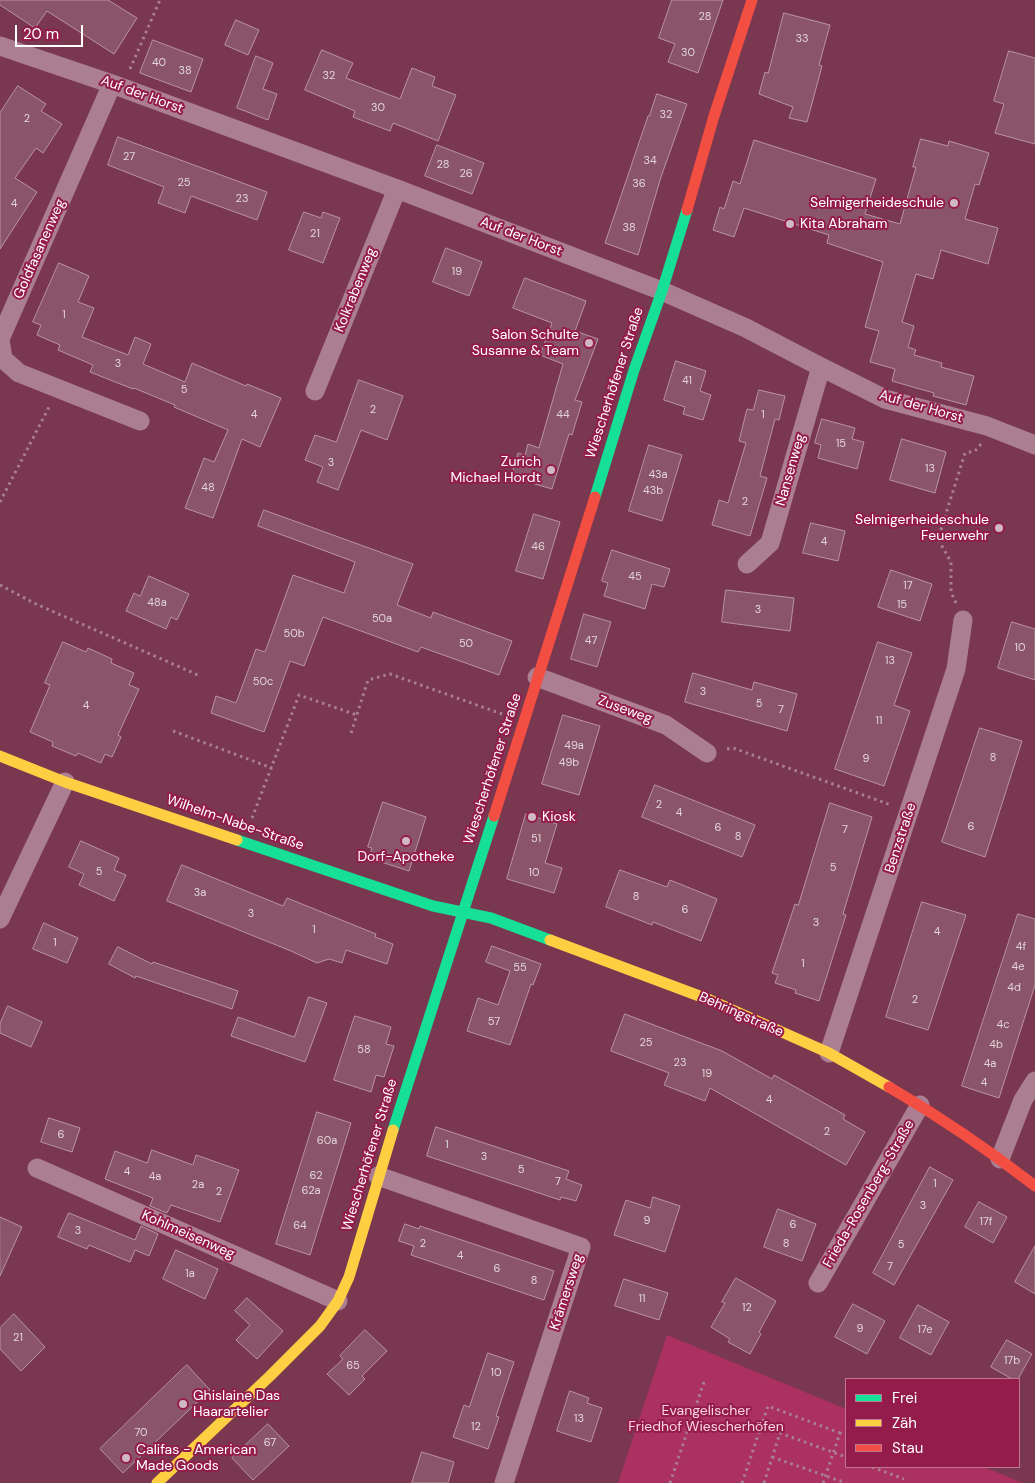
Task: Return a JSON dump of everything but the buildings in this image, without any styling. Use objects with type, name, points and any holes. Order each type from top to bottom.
[{"type":"street","name":"Wiescherhöfener Straße","points":[[157,1483],[320,1326],[338,1301],[349,1277],[378,1176],[634,370],[662,291],[714,116],[752,0]]},
{"type":"street","name":"Auf der Horst","points":[[0,46],[117,86],[397,189],[662,291],[746,328],[885,399],[987,426],[1035,445]]},
{"type":"street","name":"Goldfasanenweg","points":[[117,86],[0,339],[3,359],[19,374],[140,421]]},
{"type":"street","name":"Kolkrabenweg","points":[[315,391],[397,189]]},
{"type":"street","name":"Nansenweg","points":[[747,564],[770,543],[821,367]]},
{"type":"street","name":"Benzstraße","points":[[828,1053],[956,669],[963,620]]},
{"type":"street","name":"Zuseweg","points":[[538,677],[666,725],[707,753]]},
{"type":"street","name":"Wilhelm-Nabe-Straße","points":[[0,756],[65,782],[433,906],[462,913]]},
{"type":"street","points":[[0,919],[65,782]]},
{"type":"street","name":"Behringstraße","points":[[462,913],[490,918],[710,1000],[828,1053],[920,1105],[1000,1159],[1035,1186]]},
{"type":"street","points":[[1000,1159],[1022,1100],[1035,1081]]},
{"type":"street","name":"Frieda-Rosenberg-Straße","points":[[818,1283],[920,1105]]},
{"type":"street","name":"Kohlmeisenweg","points":[[37,1168],[338,1301]]},
{"type":"street","name":"Krämersweg","points":[[378,1176],[581,1248],[504,1483]]},
{"type":"path","points":[[117,86],[160,0]]},
{"type":"path","points":[[0,502],[58,389]]},
{"type":"path","points":[[963,620],[951,592],[951,562],[938,539],[964,453],[975,451],[985,439],[987,426]]},
{"type":"path","points":[[0,585],[36,604],[198,675]]},
{"type":"path","points":[[351,734],[368,680],[390,674],[523,722]]},
{"type":"path","points":[[243,842],[299,695],[357,715]]},
{"type":"path","points":[[173,731],[272,768]]},
{"type":"path","points":[[707,753],[733,748],[910,811]]},
{"type":"path","points":[[670,1483],[705,1379]]},
{"type":"path","points":[[742,1483],[768,1406],[845,1435]]},
{"type":"path","points":[[764,1483],[780,1433],[845,1457]]},
{"type":"path","points":[[823,1483],[840,1433]]},
{"type":"path","points":[[772,1457],[846,1483]]},
{"type":"path","points":[[875,1468],[904,1479]]},
{"type":"green space","name":"Evangelischer Friedhof Wiescherhöfen","points":[[667,1335],[845,1409],[845,1468],[986,1468],[1023,1483],[618,1483]]},
{"type":"traffic: fast","points":[[595,497],[634,370],[662,291],[687,210]]},
{"type":"traffic: fast","points":[[393,1130],[494,816]]},
{"type":"traffic: fast","points":[[237,840],[433,906],[491,918],[550,940]]},
{"type":"traffic: slow","points":[[0,756],[65,782],[237,840]]},
{"type":"traffic: slow","points":[[550,940],[710,1000],[829,1053],[889,1087]]},
{"type":"traffic: slow","points":[[157,1483],[320,1326],[338,1301],[349,1277],[393,1130]]},
{"type":"traffic: jam","points":[[687,210],[714,116],[752,0]]},
{"type":"traffic: jam","points":[[494,816],[595,497]]},
{"type":"traffic: jam","points":[[889,1087],[964,1134],[1035,1186]]},
{"type":"place","name":"Selmigerheideschule","points":[[954,203]]},
{"type":"place","name":"Kita Abraham","points":[[790,224]]},
{"type":"place","name":"Salon Schulte Susanne & Team","points":[[589,343]]},
{"type":"place","name":"Zurich Michael Hordt","points":[[551,470]]},
{"type":"place","name":"Selmigerheideschule Feuerwehr","points":[[999,528]]},
{"type":"place","name":"Kiosk","points":[[532,817]]},
{"type":"place","name":"Dorf-Apotheke","points":[[406,841]]},
{"type":"place","name":"Ghislaine Das Haarartelier","points":[[183,1404]]},
{"type":"place","name":"Califas - American Made Goods","points":[[126,1458]]}]
